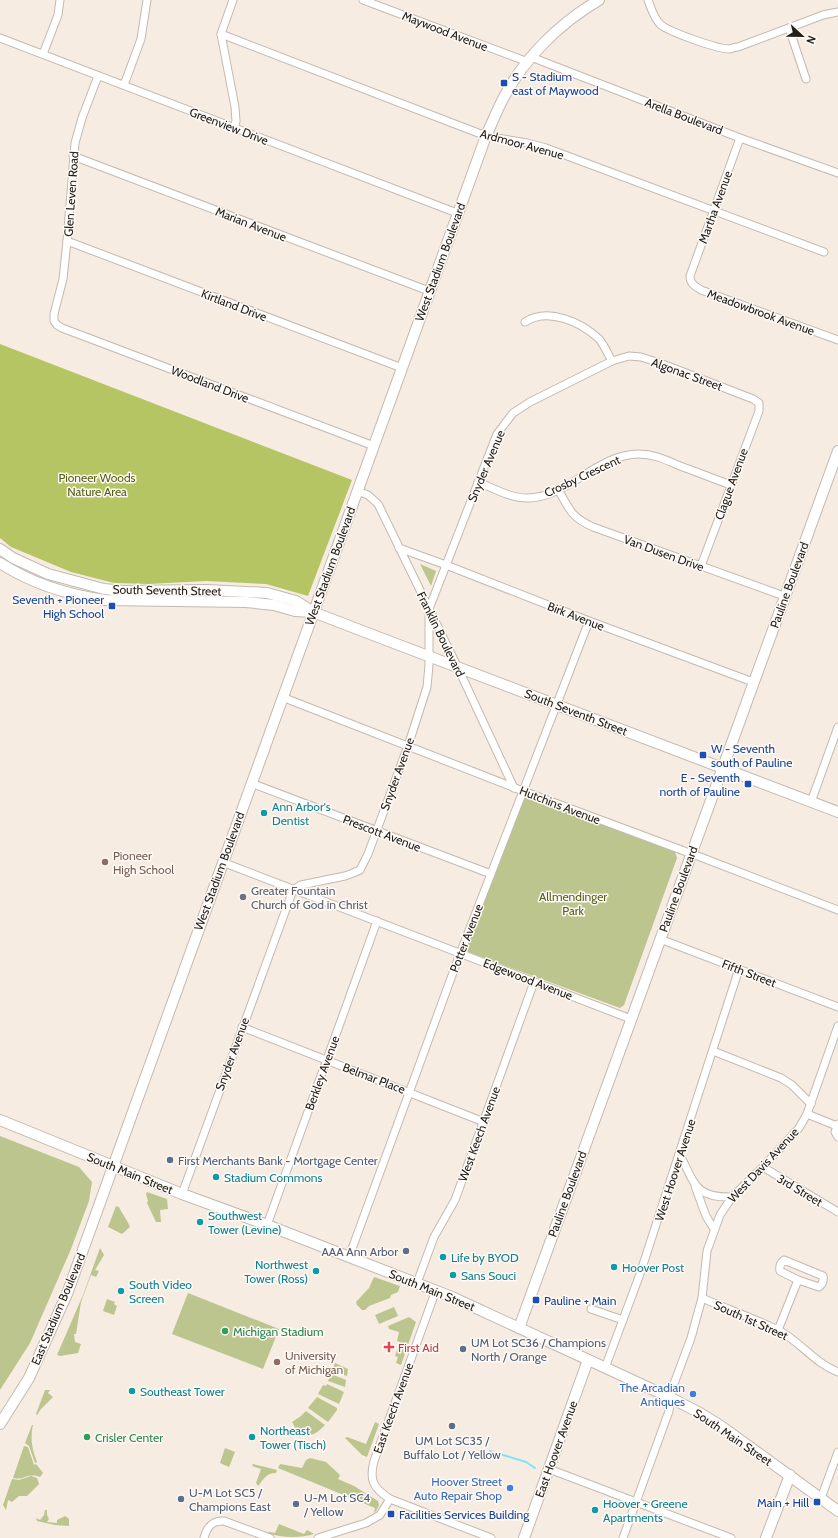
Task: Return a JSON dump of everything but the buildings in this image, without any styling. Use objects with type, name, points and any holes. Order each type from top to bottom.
[{"type":"main road","name":"West Stadium Boulevard","points":[[113,1166],[486,136],[504,96],[514,79],[546,40],[596,1]]},
{"type":"main road","name":"Pauline Boulevard","points":[[519,1328],[784,596],[838,452]]},
{"type":"main road","name":"South Seventh Street","points":[[0,549],[13,558],[48,574],[104,589],[124,591],[207,590],[267,593],[296,601],[313,612],[838,812]]},
{"type":"main road","name":"South Seventh Street","points":[[0,563],[27,578],[87,598],[105,600],[246,602],[274,605],[295,611],[313,612]]},
{"type":"main road","name":"South Main Street","points":[[0,1120],[182,1194],[436,1290],[671,1398],[712,1420],[838,1511]]},
{"type":"main road","name":"East Stadium Boulevard","points":[[0,1424],[29,1378],[67,1294],[113,1166]]},
{"type":"main road","name":"East Hoover Avenue","points":[[524,1538],[588,1360]]},
{"type":"main road","points":[[766,1538],[790,1475]]},
{"type":"street","points":[[43,54],[58,15],[60,0]]},
{"type":"street","points":[[124,85],[140,39],[147,0]]},
{"type":"street","points":[[234,0],[221,34],[235,107],[236,121],[234,128]]},
{"type":"street","name":"Maywood Avenue","points":[[363,0],[530,60]]},
{"type":"street","points":[[648,0],[654,16],[661,24],[672,31],[717,47],[728,49],[738,47],[823,15],[838,12]]},
{"type":"street","points":[[789,28],[806,79]]},
{"type":"street","name":"Ardmoor Avenue","points":[[221,34],[486,136],[546,148],[824,252]]},
{"type":"street","name":"Greenview Drive","points":[[0,38],[457,214]]},
{"type":"street","name":"Arella Boulevard","points":[[530,60],[838,173]]},
{"type":"street","name":"Glen Leven Road","points":[[54,314],[62,279],[67,241],[73,156],[77,132],[98,76]]},
{"type":"street","name":"Martha Avenue","points":[[690,276],[740,138]]},
{"type":"street","name":"Marian Avenue","points":[[73,156],[429,291]]},
{"type":"street","name":"Kirtland Drive","points":[[67,241],[402,368]]},
{"type":"street","name":"Meadowbrook Avenue","points":[[690,276],[690,281],[693,285],[701,290],[838,340]]},
{"type":"street","name":"Woodland Drive","points":[[54,314],[54,321],[62,328],[374,446]]},
{"type":"street","points":[[524,322],[530,319],[551,316],[568,320],[585,328],[600,341],[612,361]]},
{"type":"street","name":"Algonac Street","points":[[612,361],[629,356],[641,357],[753,398],[758,403]]},
{"type":"street","name":"Snyder Avenue","points":[[182,1194],[293,890],[301,885],[345,876],[360,870],[368,854],[408,746],[427,687],[429,657],[429,609],[497,434],[513,413],[530,402],[612,361]]},
{"type":"street","name":"Clague Avenue","points":[[701,566],[757,418],[759,411],[758,403]]},
{"type":"street","name":"Crosby Crescent","points":[[478,482],[512,496],[527,498],[544,495],[558,490],[608,462],[622,456],[638,454],[656,456],[731,485]]},
{"type":"street","name":"Van Dusen Drive","points":[[558,490],[573,514],[580,521],[592,527],[784,596]]},
{"type":"street","name":"Franklin Boulevard","points":[[357,491],[368,495],[378,504],[458,668],[514,788]]},
{"type":"street","name":"Birk Avenue","points":[[400,548],[753,682]]},
{"type":"street","name":"Potter Avenue","points":[[349,1257],[460,953],[589,621]]},
{"type":"street","name":"Hutchins Avenue","points":[[282,697],[514,788],[838,910]]},
{"type":"street","points":[[811,802],[838,727]]},
{"type":"street","name":"Prescott Avenue","points":[[251,783],[491,874]]},
{"type":"street","name":"Edgewood Avenue","points":[[222,862],[631,1019]]},
{"type":"street","name":"Berkley Avenue","points":[[267,1225],[377,921]]},
{"type":"street","name":"Fifth Street","points":[[660,939],[838,1008]]},
{"type":"street","name":"West Hoover Avenue","points":[[605,1368],[640,1274],[680,1155],[739,969]]},
{"type":"street","name":"West Keech Avenue","points":[[417,1283],[434,1237],[456,1200],[534,982]]},
{"type":"street","name":"West Davis Avenue","points":[[623,1538],[669,1411],[672,1389],[691,1338],[702,1298],[707,1251],[714,1229],[720,1215],[732,1197],[763,1167],[799,1128],[811,1104],[838,1026]]},
{"type":"street","name":"Belmar Place","points":[[242,1027],[484,1122]]},
{"type":"street","points":[[712,1051],[782,1078],[792,1085],[811,1104]]},
{"type":"street","points":[[807,1114],[837,1125],[835,1132],[838,1137]]},
{"type":"street","points":[[680,1155],[695,1185],[706,1216],[714,1229]]},
{"type":"street","name":"3rd Street","points":[[763,1167],[838,1212]]},
{"type":"street","points":[[695,1185],[713,1197],[732,1197]]},
{"type":"street","points":[[784,1260],[819,1273],[823,1276],[824,1280],[822,1285],[819,1287],[798,1280],[780,1271],[779,1267],[781,1262],[784,1260]]},
{"type":"street","points":[[778,1330],[798,1280]]},
{"type":"street","name":"East Keech Avenue","points":[[436,1290],[372,1469],[372,1477],[375,1486],[379,1491],[390,1499],[491,1538]]},
{"type":"street","name":"South 1st Street","points":[[702,1298],[778,1330],[792,1339],[822,1364],[838,1372]]},
{"type":"street","points":[[591,1308],[623,1320]]},
{"type":"street","points":[[821,1498],[838,1452]]},
{"type":"street","points":[[549,1468],[731,1538]]},
{"type":"street","points":[[318,1538],[366,1523],[380,1515],[390,1499]]},
{"type":"street","points":[[204,1538],[211,1523],[218,1520],[270,1538]]},
{"type":"green space","name":"Pioneer Woods Nature Area","points":[[0,344],[352,480],[308,596],[266,584],[206,581],[149,584],[114,583],[71,572],[11,547],[0,538]]},
{"type":"green space","points":[[420,564],[436,571],[431,586]]},
{"type":"green space","name":"Allmendinger Park","points":[[527,796],[675,852],[677,858],[624,1005],[620,1008],[468,952],[466,947],[525,797]]},
{"type":"green space","points":[[0,1136],[79,1167],[92,1182],[89,1201],[71,1249],[30,1343],[0,1390]]},
{"type":"green space","points":[[147,1192],[167,1199],[168,1209],[160,1210],[161,1222],[156,1222],[147,1203]]},
{"type":"green space","points":[[116,1206],[119,1207],[130,1227],[122,1234],[108,1227]]},
{"type":"green space","points":[[100,1248],[104,1255],[95,1270],[99,1271],[96,1277],[91,1275],[81,1302],[76,1334],[74,1334],[75,1342],[81,1344],[78,1353],[60,1356],[57,1355],[83,1295]]},
{"type":"green space","points":[[374,1277],[400,1286],[398,1292],[391,1295],[390,1298],[362,1310],[356,1302],[369,1288]]},
{"type":"green space","points":[[188,1293],[279,1329],[263,1369],[172,1334]]},
{"type":"green space","points":[[107,1299],[115,1302],[114,1304],[117,1306],[114,1315],[103,1311]]},
{"type":"green space","points":[[394,1307],[398,1316],[379,1324],[375,1315]]},
{"type":"green space","points":[[409,1317],[416,1322],[401,1365],[396,1363],[398,1357],[395,1356],[400,1342],[397,1341],[399,1332],[389,1329],[388,1326]]},
{"type":"green space","points":[[335,1363],[348,1369],[347,1376],[332,1371]]},
{"type":"green space","points":[[331,1374],[346,1380],[345,1387],[328,1381]]},
{"type":"green space","points":[[327,1384],[344,1392],[339,1404],[318,1394],[323,1385],[326,1386]]},
{"type":"green space","points":[[45,1390],[50,1390],[48,1393],[53,1397],[37,1415],[36,1414]]},
{"type":"green space","points":[[317,1397],[337,1408],[328,1422],[308,1408]]},
{"type":"green space","points":[[306,1411],[325,1425],[310,1435],[299,1434],[292,1422]]},
{"type":"green space","points":[[375,1422],[379,1424],[367,1457],[362,1455],[345,1438],[347,1437],[366,1444]]},
{"type":"green space","points":[[32,1425],[32,1444],[37,1462],[35,1463],[29,1446],[25,1443]]},
{"type":"green space","points":[[24,1446],[28,1447],[34,1465],[36,1464],[43,1473],[40,1477],[32,1475],[17,1479],[13,1478]]},
{"type":"green space","points":[[225,1448],[235,1452],[229,1467],[220,1463]]},
{"type":"green space","points":[[310,1458],[326,1462],[340,1475],[338,1479],[354,1486],[378,1501],[379,1505],[376,1511],[374,1513],[375,1508],[278,1468],[280,1464],[302,1468],[306,1460]]},
{"type":"green space","points":[[253,1464],[277,1470],[276,1473],[270,1474],[266,1477],[258,1486],[256,1483],[261,1469],[252,1466]]},
{"type":"green space","points":[[31,1476],[37,1478],[39,1484],[27,1496],[19,1496],[12,1502],[8,1500],[6,1510],[3,1505],[12,1479],[19,1480]]},
{"type":"green space","points":[[45,1510],[47,1510],[49,1519],[47,1522],[57,1523],[57,1520],[65,1516],[69,1519],[69,1526],[37,1521],[36,1518],[40,1520],[44,1515]]},
{"type":"green space","points":[[279,1524],[304,1534],[307,1530],[314,1534],[291,1537],[268,1533],[275,1533]]},
{"type":"waterway","points":[[490,1451],[526,1462],[535,1468]]},
{"type":"place","name":"S - Stadium east of Maywood","points":[[504,83]]},
{"type":"place","name":"Seventh + Pioneer High School","points":[[112,606]]},
{"type":"place","name":"W - Seventh south of Pauline","points":[[703,755]]},
{"type":"place","name":"E - Seventh north of Pauline","points":[[748,784]]},
{"type":"place","name":"Ann Arbor's Dentist","points":[[264,813]]},
{"type":"place","name":"Pioneer High School","points":[[105,862]]},
{"type":"place","name":"Greater Fountain Church of God in Christ","points":[[243,897]]},
{"type":"place","name":"First Merchants Bank - Mortgage Center","points":[[170,1160]]},
{"type":"place","name":"Stadium Commons","points":[[216,1177]]},
{"type":"place","name":"Southwest Tower (Levine)","points":[[200,1222]]},
{"type":"place","name":"AAA Ann Arbor","points":[[406,1251]]},
{"type":"place","name":"Life by BYOD","points":[[443,1257]]},
{"type":"place","name":"Hoover Post","points":[[614,1267]]},
{"type":"place","name":"Northwest Tower (Ross)","points":[[316,1271]]},
{"type":"place","name":"Sans Souci","points":[[453,1275]]},
{"type":"place","name":"South Video Screen","points":[[121,1291]]},
{"type":"place","name":"Pauline + Main","points":[[536,1300]]},
{"type":"place","name":"Michigan Stadium","points":[[225,1331]]},
{"type":"place","name":"First Aid","points":[[389,1347]]},
{"type":"place","name":"UM Lot SC36 / Champions North / Orange","points":[[463,1349]]},
{"type":"place","name":"University of Michigan","points":[[277,1362]]},
{"type":"place","name":"Southeast Tower","points":[[132,1391]]},
{"type":"place","name":"The Arcadian Antiques","points":[[693,1394]]},
{"type":"place","name":"UM Lot SC35 / Buffalo Lot / Yellow","points":[[452,1426]]},
{"type":"place","name":"Crisler Center","points":[[87,1437]]},
{"type":"place","name":"Northeast Tower (Tisch)","points":[[252,1437]]},
{"type":"place","name":"Hoover Street Auto Repair Shop","points":[[510,1488]]},
{"type":"place","name":"U-M Lot SC5 / Champions East","points":[[181,1499]]},
{"type":"place","name":"Main + Hill","points":[[817,1502]]},
{"type":"place","name":"U-M Lot SC4 / Yellow","points":[[296,1504]]},
{"type":"place","name":"Hoover + Greene Apartments","points":[[595,1510]]},
{"type":"place","name":"Facilities Services Building","points":[[391,1514]]}]
